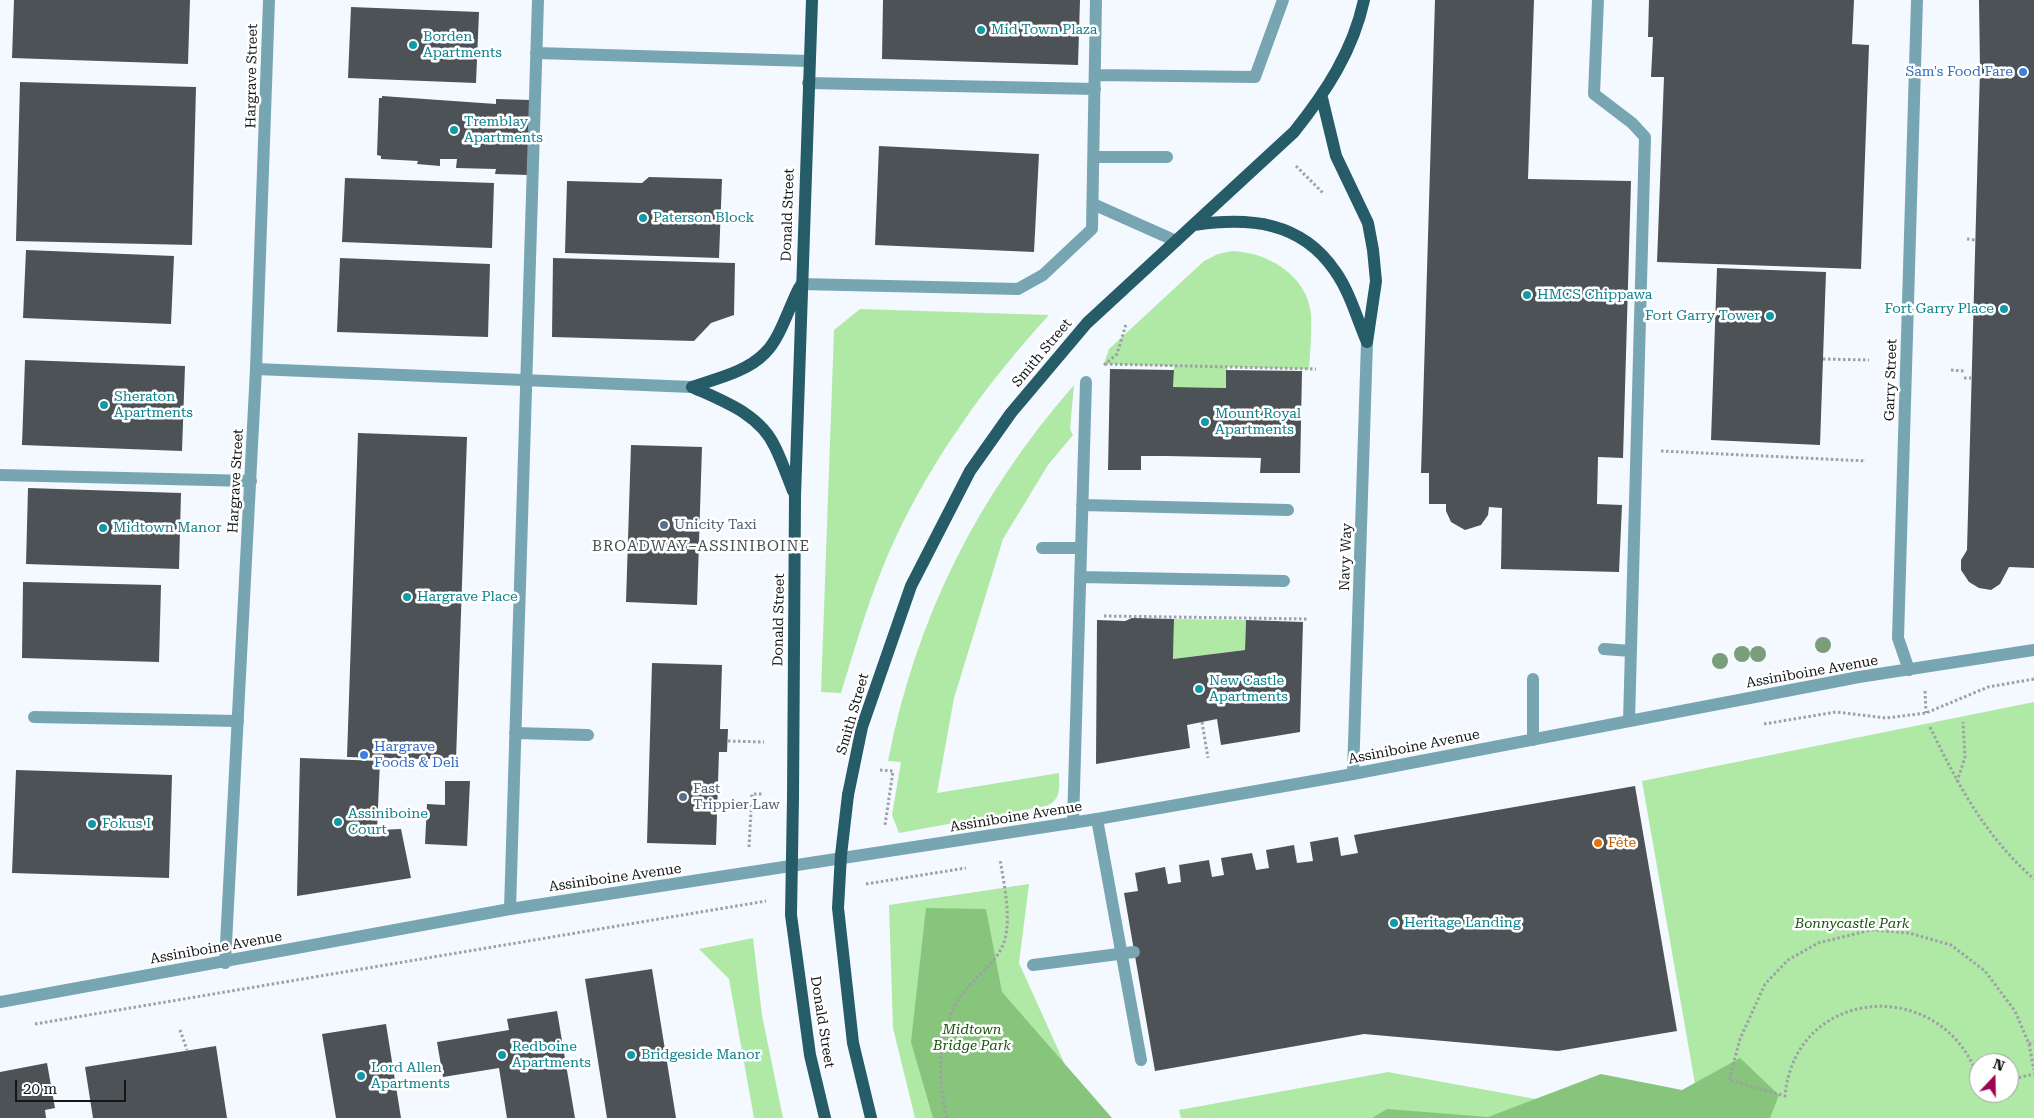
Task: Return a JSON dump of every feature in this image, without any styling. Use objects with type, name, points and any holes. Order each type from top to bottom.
[{"type":"main road","name":"Donald Street","points":[[812,0],[795,496],[791,915],[810,1054],[825,1118]]},
{"type":"main road","name":"Smith Street","points":[[848,795],[862,727],[911,586],[970,471],[1011,413],[1087,323],[1283,142],[1322,98],[1348,47],[1364,0]]},
{"type":"main road","points":[[1322,98],[1336,156],[1368,223],[1373,250],[1376,281],[1367,342]]},
{"type":"main road","points":[[1194,225],[1228,220],[1244,221],[1271,225],[1293,234],[1322,256],[1335,270],[1367,342]]},
{"type":"main road","points":[[692,387],[729,374],[765,353],[776,338],[801,284]]},
{"type":"main road","points":[[692,387],[736,407],[766,432],[775,446],[795,496]]},
{"type":"main road","name":"Donald Street","points":[[848,795],[841,855],[838,908],[853,1043],[871,1118]]},
{"type":"street","name":"Hargrave Street","points":[[225,963],[251,481],[269,0]]},
{"type":"street","points":[[510,909],[538,0]]},
{"type":"street","points":[[801,284],[1018,289],[1043,274],[1092,229],[1096,0]]},
{"type":"street","points":[[1095,75],[1255,77],[1283,0]]},
{"type":"street","points":[[1598,0],[1594,94],[1632,123],[1646,137],[1629,721]]},
{"type":"street","name":"Garry Street","points":[[1909,670],[1898,638],[1917,0]]},
{"type":"street","points":[[536,53],[809,61]]},
{"type":"street","points":[[808,83],[1095,89]]},
{"type":"street","points":[[1094,157],[1167,157]]},
{"type":"street","points":[[1093,204],[1176,241]]},
{"type":"street","name":"Navy Way","points":[[1352,774],[1367,342]]},
{"type":"street","points":[[256,369],[525,378],[692,387]]},
{"type":"street","points":[[1073,823],[1086,386]]},
{"type":"street","points":[[0,475],[251,481]]},
{"type":"street","points":[[1082,505],[1288,510]]},
{"type":"street","points":[[1042,548],[1080,548]]},
{"type":"street","points":[[1080,577],[1284,581]]},
{"type":"street","points":[[1604,649],[1631,651]]},
{"type":"street","name":"Assiniboine Avenue","points":[[0,1002],[225,963],[510,909],[1097,820],[1909,670],[2034,650]]},
{"type":"street","points":[[1533,740],[1534,679]]},
{"type":"street","points":[[34,717],[238,721]]},
{"type":"street","points":[[515,733],[588,735]]},
{"type":"street","points":[[1097,820],[1128,953],[1138,1007],[1141,1060]]},
{"type":"street","points":[[1033,965],[1128,953]]},
{"type":"path","points":[[1292,162],[1327,198]]},
{"type":"path","points":[[1967,239],[1975,240]]},
{"type":"path","points":[[1086,386],[1104,364],[1117,354],[1127,321]]},
{"type":"path","points":[[1823,359],[1869,360]]},
{"type":"path","points":[[1104,364],[1316,369]]},
{"type":"path","points":[[1950,370],[1964,370]]},
{"type":"path","points":[[1964,378],[1971,378]]},
{"type":"path","points":[[1636,450],[1866,462]]},
{"type":"path","points":[[1079,616],[1309,620]]},
{"type":"path","points":[[1202,722],[1208,758]]},
{"type":"path","points":[[1956,782],[1964,757],[1963,722]]},
{"type":"path","points":[[1930,727],[1956,782],[1988,831],[2012,860],[2034,879]]},
{"type":"path","points":[[728,741],[764,742]]},
{"type":"path","points":[[880,770],[893,772],[885,824]]},
{"type":"path","points":[[749,851],[752,794],[762,794]]},
{"type":"path","points":[[947,1118],[941,1082],[946,1028],[952,1009],[999,953],[1005,939],[1004,886],[996,836]]},
{"type":"path","points":[[1969,1057],[1949,1032],[1919,1014],[1902,1007],[1880,1006],[1855,1010],[1834,1018],[1815,1030],[1792,1062],[1786,1079],[1785,1096],[1729,1080],[1740,1039],[1765,984],[1788,960],[1818,943],[1871,930],[1910,933],[1952,945],[1985,971],[2015,1011],[2028,1044],[2034,1070]]},
{"type":"path","points":[[180,1030],[187,1050]]},
{"type":"path","points":[[2028,1044],[2034,1042]]},
{"type":"path","points":[[2019,1078],[2034,1074]]},
{"type":"green space","points":[[1232,251],[1245,252],[1272,261],[1294,277],[1302,288],[1308,301],[1311,315],[1309,369],[1227,367],[1226,388],[1173,387],[1174,366],[1104,364],[1109,349],[1204,261],[1218,254]]},
{"type":"green space","points":[[860,309],[1049,315],[983,394],[963,421],[927,479],[910,508],[879,576],[841,693],[821,692],[834,330]]},
{"type":"green space","points":[[1074,385],[1070,429],[1073,435],[1048,465],[1003,539],[954,698],[937,793],[1059,773],[1057,797],[1046,806],[899,833],[892,815],[901,762],[888,761],[900,708],[915,657],[934,608],[980,514],[1008,470]]},
{"type":"green space","points":[[1174,619],[1246,620],[1245,650],[1173,659]]},
{"type":"green space","name":"Bonnycastle Park","points":[[2034,702],[2034,1118],[1701,1118],[1642,781]]},
{"type":"green space","name":"Midtown Bridge Park","points":[[1029,884],[1019,963],[1089,1118],[915,1118],[893,1028],[889,905]]},
{"type":"green space","name":"Midtown Bridge Park","points":[[926,908],[986,909],[1002,992],[1112,1118],[933,1118],[911,1042]]},
{"type":"green space","points":[[753,938],[762,1015],[783,1118],[754,1118],[729,979],[699,949]]},
{"type":"green space","points":[[1740,1058],[1779,1095],[1770,1118],[1372,1118],[1387,1109],[1488,1117],[1601,1074],[1682,1090]]},
{"type":"green space","points":[[1388,1072],[1640,1118],[1181,1118],[1179,1110]]},
{"type":"building","points":[[14,0],[190,0],[188,64],[12,58]]},
{"type":"building","name":"Mid Town Plaza","points":[[883,0],[1080,0],[1078,65],[882,59]]},
{"type":"building","name":"HMCS Chippawa","points":[[1435,0],[1534,0],[1528,179],[1631,181],[1623,458],[1598,457],[1597,504],[1622,505],[1619,572],[1501,569],[1502,508],[1489,507],[1488,515],[1481,525],[1465,530],[1451,522],[1446,511],[1446,504],[1429,504],[1429,473],[1421,473]]},
{"type":"building","points":[[1649,0],[1854,0],[1852,44],[1869,45],[1861,269],[1657,262],[1664,77],[1651,77],[1653,37],[1648,37]]},
{"type":"building","name":"Fort Garry Place","points":[[1979,0],[2034,0],[2034,568],[2009,567],[2000,584],[1991,590],[1979,588],[1969,582],[1961,570],[1961,560],[1967,550],[1980,69]]},
{"type":"building","name":"Borden Apartments","points":[[351,7],[479,12],[476,83],[348,78]]},
{"type":"building","points":[[20,82],[196,87],[192,245],[16,241]]},
{"type":"building","name":"Tremblay Apartments","points":[[382,96],[496,104],[496,99],[531,100],[528,175],[495,174],[496,169],[456,168],[457,159],[440,159],[440,166],[417,164],[418,161],[381,159],[381,156],[377,155],[379,98],[382,98]]},
{"type":"building","points":[[879,146],[1039,154],[1034,252],[875,245]]},
{"type":"building","name":"Paterson Block","points":[[649,177],[722,179],[719,258],[565,253],[567,181],[642,183]]},
{"type":"building","points":[[345,178],[494,183],[492,248],[342,242]]},
{"type":"building","points":[[26,250],[174,256],[171,324],[23,318]]},
{"type":"building","points":[[340,258],[490,264],[488,337],[337,332]]},
{"type":"building","points":[[553,258],[735,263],[734,315],[711,323],[694,341],[552,337]]},
{"type":"building","name":"Fort Garry Tower","points":[[1717,268],[1826,272],[1820,445],[1711,440]]},
{"type":"building","name":"Sheraton Apartments","points":[[25,360],[185,366],[182,451],[22,445]]},
{"type":"building","name":"Mount Royal Apartments","points":[[1110,369],[1174,370],[1173,387],[1226,388],[1226,370],[1302,371],[1300,473],[1260,473],[1261,458],[1167,456],[1141,456],[1141,470],[1108,470]]},
{"type":"building","name":"Hargrave Place","points":[[358,433],[467,437],[456,760],[347,757]]},
{"type":"building","name":"Unicity Taxi","points":[[631,445],[702,447],[697,605],[626,602]]},
{"type":"building","name":"Midtown Manor","points":[[28,488],[181,493],[179,569],[26,564]]},
{"type":"building","points":[[23,582],[161,585],[159,662],[22,658]]},
{"type":"building","name":"New Castle Apartments","points":[[1132,618],[1174,619],[1173,659],[1245,650],[1246,620],[1303,622],[1300,732],[1221,745],[1217,719],[1187,725],[1190,748],[1096,764],[1097,620],[1125,621]]},
{"type":"building","name":"Fast Trippier Law","points":[[652,663],[722,665],[720,729],[728,729],[727,752],[719,752],[716,845],[647,843]]},
{"type":"building","name":"Assiniboine Court","points":[[300,758],[380,761],[377,830],[401,829],[411,878],[297,896]]},
{"type":"building","name":"Fokus I","points":[[16,770],[172,775],[169,878],[12,873]]},
{"type":"building","points":[[445,781],[470,781],[467,846],[425,844],[427,804],[445,805]]},
{"type":"building","name":"Heritage Landing","points":[[1635,786],[1677,1031],[1558,1051],[1364,1034],[1155,1071],[1124,893],[1138,891],[1135,873],[1165,867],[1168,884],[1181,882],[1179,865],[1209,860],[1212,877],[1224,875],[1221,858],[1252,853],[1256,870],[1269,868],[1266,850],[1294,845],[1297,863],[1313,861],[1310,842],[1338,837],[1341,856],[1358,853],[1354,835]]},
{"type":"building","name":"Bridgeside Manor","points":[[652,969],[676,1118],[607,1118],[585,979]]},
{"type":"building","name":"Redboine Apartments","points":[[557,1011],[575,1118],[507,1118],[499,1068],[443,1077],[437,1042],[509,1030],[507,1019]]},
{"type":"building","name":"Lord Allen Apartments","points":[[386,1024],[401,1118],[336,1118],[322,1034]]},
{"type":"building","points":[[216,1046],[227,1118],[93,1118],[85,1067]]},
{"type":"building","points":[[47,1063],[55,1108],[45,1110],[46,1118],[0,1118],[0,1072]]},
{"type":"place","name":"Mid Town Plaza","points":[[981,30]]},
{"type":"place","name":"Borden Apartments","points":[[413,45]]},
{"type":"place","name":"Sam's Food Fare","points":[[2023,72]]},
{"type":"place","name":"Tremblay Apartments","points":[[454,130]]},
{"type":"place","name":"Paterson Block","points":[[643,218]]},
{"type":"place","name":"HMCS Chippawa","points":[[1527,295]]},
{"type":"place","name":"Fort Garry Place","points":[[2004,309]]},
{"type":"place","name":"Fort Garry Tower","points":[[1770,316]]},
{"type":"place","name":"Sheraton Apartments","points":[[104,405]]},
{"type":"place","name":"Mount Royal Apartments","points":[[1205,422]]},
{"type":"place","name":"Unicity Taxi","points":[[664,525]]},
{"type":"place","name":"Midtown Manor","points":[[103,528]]},
{"type":"place","name":"Hargrave Place","points":[[407,597]]},
{"type":"place","name":"New Castle Apartments","points":[[1199,689]]},
{"type":"place","name":"Hargrave Foods & Deli","points":[[364,755]]},
{"type":"place","name":"Fast Trippier Law","points":[[683,797]]},
{"type":"place","name":"Assiniboine Court","points":[[338,822]]},
{"type":"place","name":"Fokus I","points":[[92,824]]},
{"type":"place","name":"Fête","points":[[1598,843]]},
{"type":"place","name":"Heritage Landing","points":[[1394,923]]},
{"type":"place","name":"Redboine Apartments","points":[[502,1055]]},
{"type":"place","name":"Bridgeside Manor","points":[[631,1055]]},
{"type":"place","name":"Lord Allen Apartments","points":[[361,1076]]},
{"type":"district","name":"BROADWAY–ASSINIBOINE","points":[[701,547]]}]
